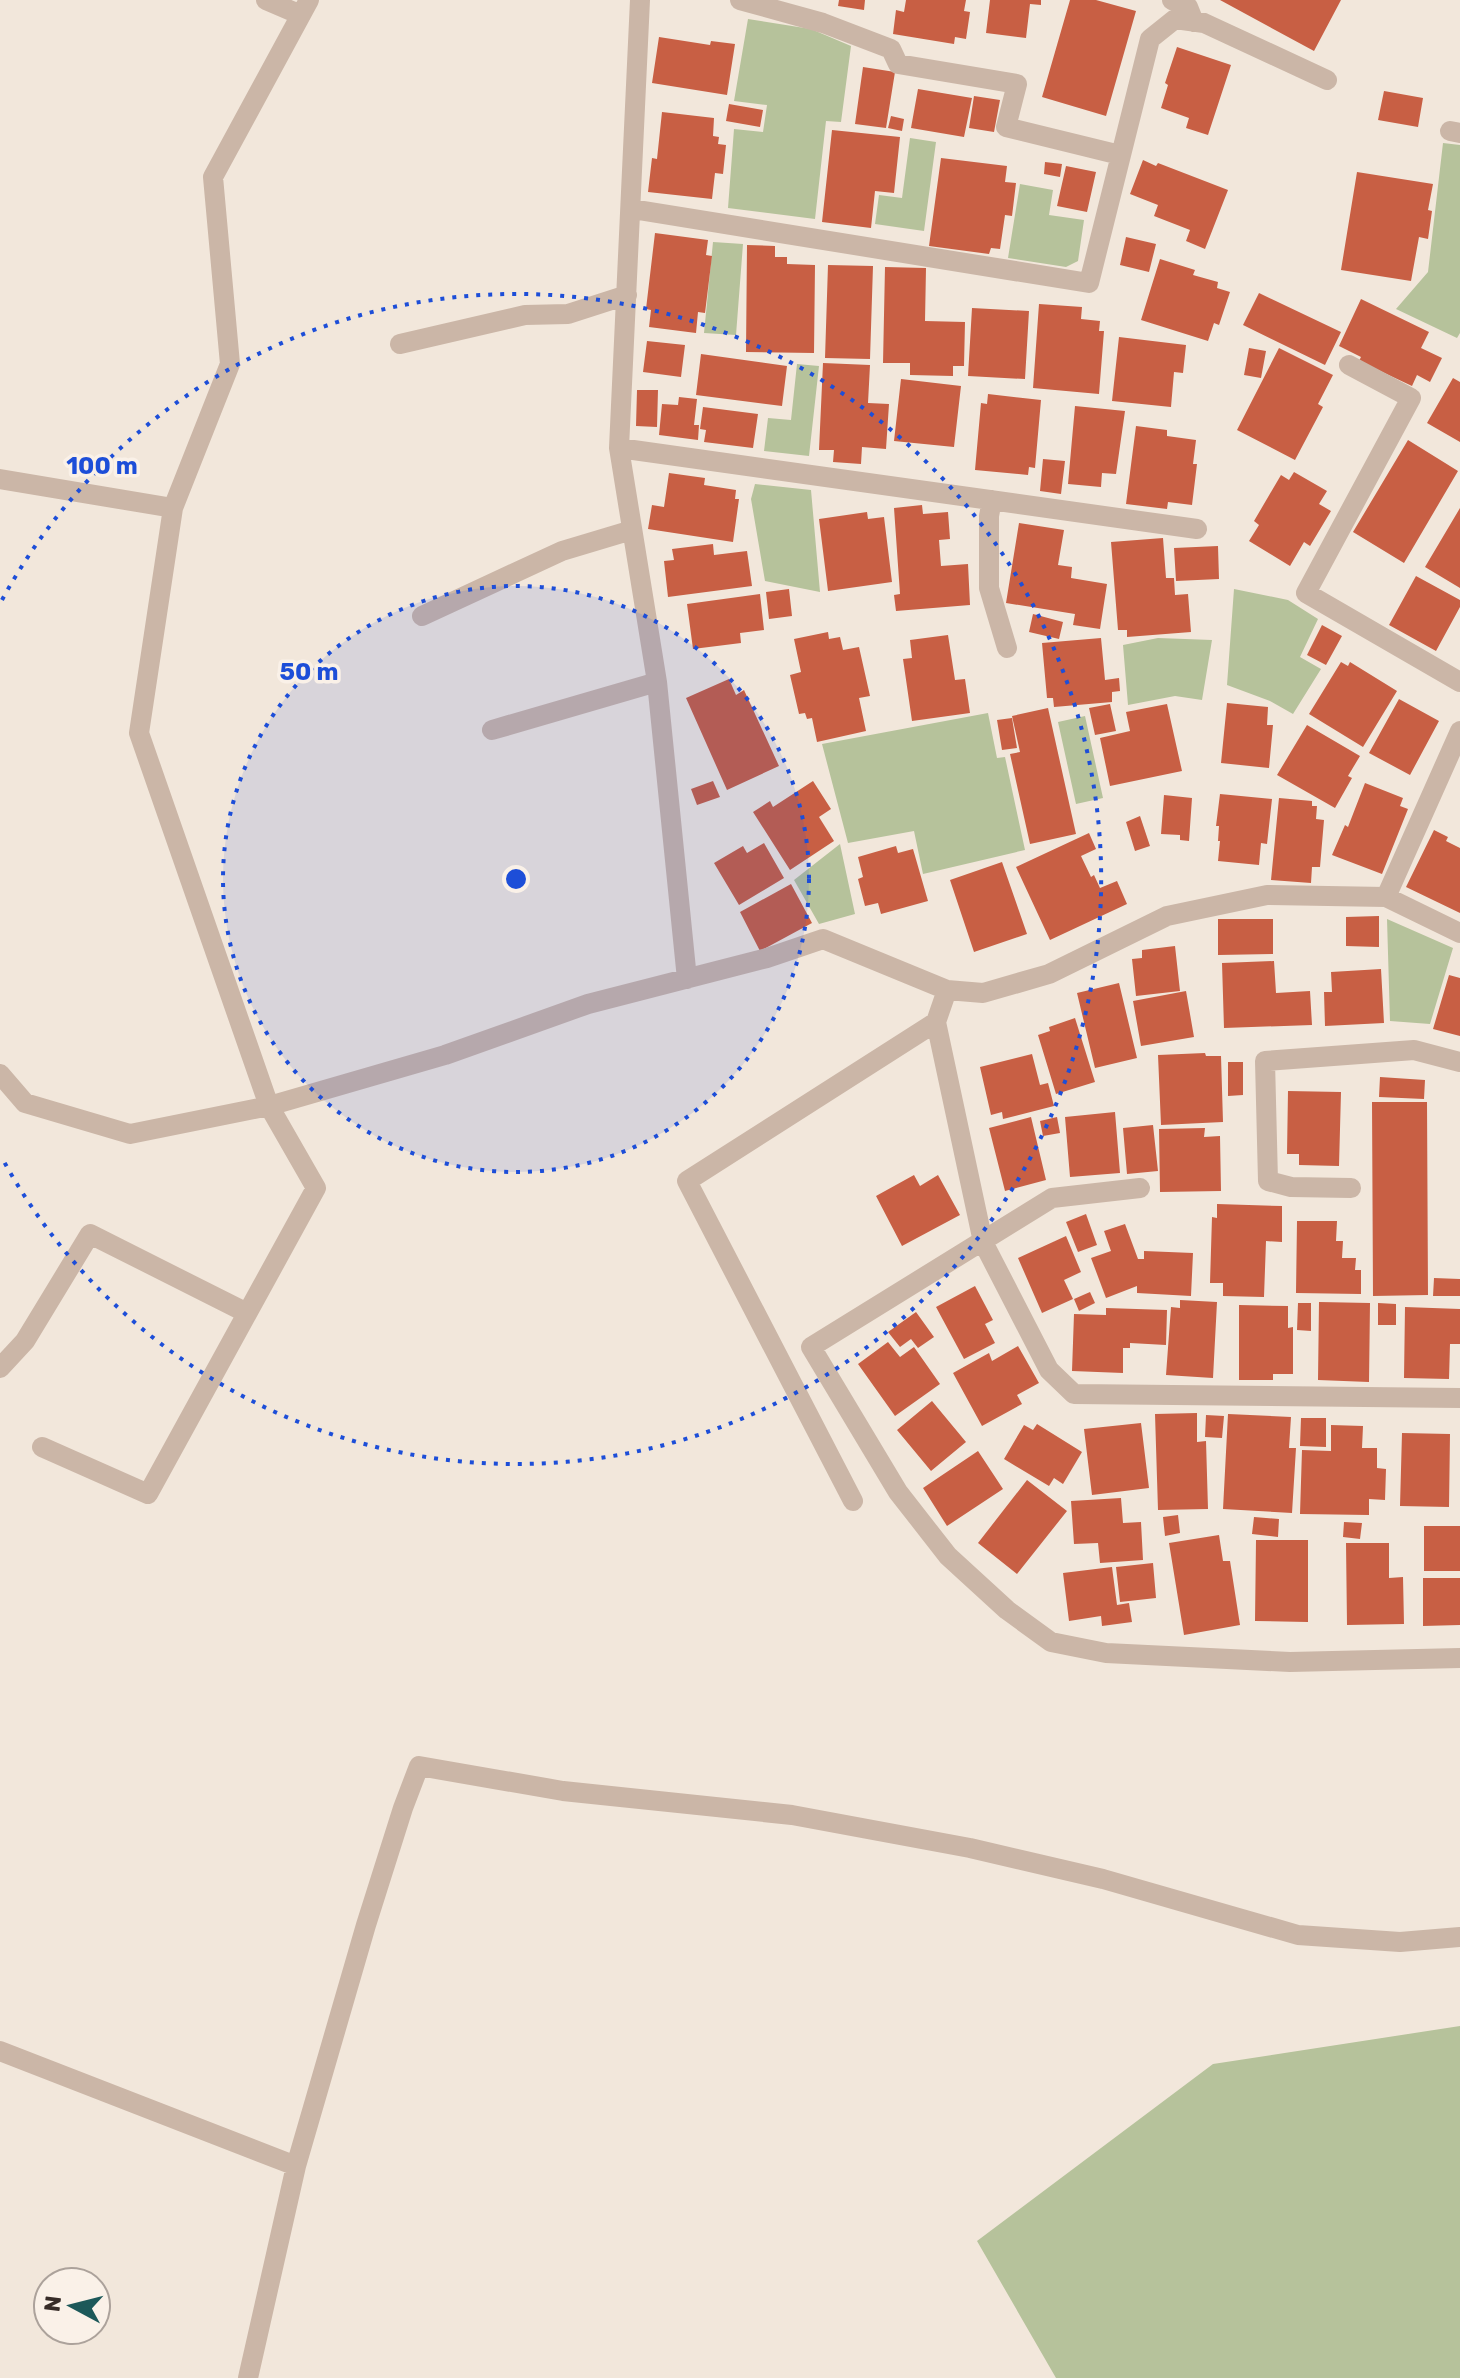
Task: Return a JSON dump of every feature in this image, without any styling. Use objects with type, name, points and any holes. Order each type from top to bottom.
[{"type":"street","points":[[42,1447],[148,1494],[316,1188],[269,1106],[139,733],[173,508],[230,364],[213,177],[305,7],[266,0]]},
{"type":"street","points":[[640,0],[619,448],[657,682],[687,979]]},
{"type":"street","points":[[740,0],[823,23],[891,49],[898,64],[1017,84],[1006,127],[1120,155]]},
{"type":"street","points":[[1172,0],[1188,7],[1194,22]]},
{"type":"street","points":[[632,209],[1089,283],[1150,39],[1175,19],[1204,23],[1327,80]]},
{"type":"street","points":[[400,344],[525,315],[568,314],[627,295]]},
{"type":"street","points":[[1349,365],[1411,398],[1306,593],[1460,682]]},
{"type":"street","points":[[619,448],[1197,529]]},
{"type":"street","points":[[0,479],[173,508]]},
{"type":"street","points":[[992,500],[989,516],[989,588],[1007,648]]},
{"type":"street","points":[[422,616],[562,551],[632,530]]},
{"type":"street","points":[[492,730],[657,682]]},
{"type":"street","points":[[1386,897],[1460,731]]},
{"type":"street","points":[[0,1074],[25,1103],[130,1134],[269,1106],[445,1055],[588,1004],[767,958],[823,939],[947,990],[983,993],[1049,974],[1167,916],[1267,895],[1386,897],[1460,933]]},
{"type":"street","points":[[947,990],[936,1022],[983,1242],[1049,1370],[1074,1394],[1460,1398]]},
{"type":"street","points":[[853,1501],[687,1181],[936,1022]]},
{"type":"street","points":[[1351,1188],[1291,1187],[1268,1181],[1265,1061],[1414,1050],[1460,1062]]},
{"type":"street","points":[[1140,1188],[1052,1198],[811,1347],[898,1492],[948,1556],[1007,1610],[1051,1642],[1106,1653],[1290,1662],[1460,1658]]},
{"type":"street","points":[[0,1368],[25,1341],[90,1234],[247,1313]]},
{"type":"street","points":[[248,2378],[296,2166],[366,1925],[419,1766],[563,1791],[792,1815],[970,1848],[1103,1879],[1298,1935],[1400,1942],[1460,1937]]},
{"type":"street","points":[[0,2051],[296,2166]]},
{"type":"green space","points":[[748,19],[811,29],[851,46],[841,122],[826,121],[815,219],[728,208],[734,129],[763,132],[767,105],[734,101]]},
{"type":"green space","points":[[910,138],[936,142],[924,231],[875,224],[879,195],[902,198]]},
{"type":"green space","points":[[1443,143],[1460,145],[1460,333],[1457,338],[1396,309],[1428,272]]},
{"type":"green space","points":[[1020,184],[1053,190],[1049,215],[1084,220],[1078,261],[1066,267],[1008,258]]},
{"type":"green space","points":[[713,242],[743,244],[736,335],[704,333]]},
{"type":"green space","points":[[797,364],[819,366],[809,456],[764,451],[768,418],[791,420]]},
{"type":"green space","points":[[755,484],[811,490],[820,592],[765,581],[751,499]]},
{"type":"green space","points":[[1234,589],[1288,600],[1318,619],[1300,657],[1321,669],[1293,714],[1270,701],[1227,685]]},
{"type":"green space","points":[[1158,638],[1212,640],[1202,700],[1175,696],[1128,705],[1123,645]]},
{"type":"green space","points":[[988,713],[997,758],[1005,757],[1025,850],[923,874],[914,831],[848,843],[822,744]]},
{"type":"green space","points":[[1085,716],[1103,798],[1076,804],[1058,722]]},
{"type":"green space","points":[[840,844],[855,914],[819,924],[794,880]]},
{"type":"green space","points":[[1387,919],[1453,948],[1430,1024],[1390,1021]]},
{"type":"green space","points":[[1460,2026],[1460,2378],[1056,2378],[977,2241],[1213,2064]]},
{"type":"building","points":[[839,0],[865,0],[864,10],[838,6]]},
{"type":"building","points":[[906,0],[966,0],[964,11],[970,12],[966,39],[955,37],[954,44],[893,34],[896,10],[904,12]]},
{"type":"building","points":[[990,0],[1041,0],[1041,5],[1030,4],[1026,38],[986,33]]},
{"type":"building","points":[[1070,0],[1096,0],[1136,11],[1106,116],[1042,97]]},
{"type":"building","points":[[1220,0],[1341,0],[1314,51]]},
{"type":"building","points":[[659,37],[710,45],[711,41],[735,44],[727,95],[652,83]]},
{"type":"building","points":[[1177,47],[1231,65],[1208,135],[1186,128],[1189,118],[1161,108],[1168,85],[1165,83]]},
{"type":"building","points":[[863,67],[895,72],[886,128],[855,124]]},
{"type":"building","points":[[918,89],[972,98],[964,137],[911,128]]},
{"type":"building","points":[[1384,91],[1423,98],[1418,127],[1378,120]]},
{"type":"building","points":[[974,96],[1000,100],[994,132],[969,128]]},
{"type":"building","points":[[729,104],[763,110],[760,127],[726,121]]},
{"type":"building","points":[[662,112],[714,118],[713,136],[719,137],[718,144],[726,145],[723,174],[715,173],[712,199],[648,192],[652,158],[657,159]]},
{"type":"building","points":[[891,116],[904,119],[902,131],[888,128]]},
{"type":"building","points":[[832,130],[900,137],[894,193],[875,191],[871,228],[822,222]]},
{"type":"building","points":[[941,158],[1007,166],[1005,182],[1016,183],[1012,216],[1005,215],[1000,249],[991,248],[989,254],[929,246]]},
{"type":"building","points":[[1143,160],[1228,190],[1205,249],[1186,241],[1190,230],[1154,216],[1158,205],[1130,194]]},
{"type":"building","points":[[1045,162],[1062,164],[1060,177],[1044,174]]},
{"type":"building","points":[[1066,166],[1096,172],[1087,212],[1057,206]]},
{"type":"building","points":[[1357,172],[1433,184],[1428,210],[1432,211],[1428,239],[1419,237],[1411,281],[1341,270]]},
{"type":"building","points":[[655,233],[708,240],[706,255],[712,256],[705,313],[698,312],[696,333],[649,327],[651,310],[646,309]]},
{"type":"building","points":[[1126,237],[1156,244],[1149,272],[1120,265]]},
{"type":"building","points":[[747,245],[775,246],[775,257],[787,257],[787,264],[815,265],[814,353],[746,352]]},
{"type":"building","points":[[1160,259],[1195,270],[1193,275],[1218,282],[1217,288],[1230,292],[1219,325],[1214,323],[1208,341],[1141,320]]},
{"type":"building","points":[[828,265],[873,266],[870,359],[825,358]]},
{"type":"building","points":[[885,267],[926,268],[925,321],[965,322],[964,366],[953,366],[953,376],[910,375],[910,363],[883,363]]},
{"type":"building","points":[[1259,293],[1341,332],[1325,365],[1243,325]]},
{"type":"building","points":[[1361,299],[1429,332],[1421,348],[1442,358],[1430,382],[1417,375],[1412,386],[1359,361],[1361,357],[1339,346]]},
{"type":"building","points":[[1039,304],[1082,307],[1081,319],[1100,321],[1099,331],[1104,331],[1099,394],[1033,388]]},
{"type":"building","points":[[972,308],[1029,311],[1025,379],[968,376]]},
{"type":"building","points":[[1119,337],[1186,345],[1183,373],[1174,372],[1171,407],[1112,401]]},
{"type":"building","points":[[647,341],[685,345],[681,377],[643,372]]},
{"type":"building","points":[[1249,348],[1266,351],[1261,378],[1244,375]]},
{"type":"building","points":[[1279,348],[1333,375],[1318,404],[1323,407],[1295,460],[1237,430]]},
{"type":"building","points":[[701,354],[787,366],[782,406],[696,395]]},
{"type":"building","points":[[823,363],[870,365],[868,403],[889,404],[886,449],[862,447],[861,464],[833,462],[834,450],[819,450]]},
{"type":"building","points":[[1453,378],[1460,382],[1460,442],[1427,423]]},
{"type":"building","points":[[901,379],[961,386],[954,447],[894,441]]},
{"type":"building","points":[[637,390],[658,390],[657,427],[636,426]]},
{"type":"building","points":[[988,394],[1041,400],[1035,468],[1029,467],[1028,475],[975,470],[981,403],[987,404]]},
{"type":"building","points":[[679,397],[697,399],[694,425],[699,425],[698,440],[659,435],[662,404],[678,405]]},
{"type":"building","points":[[1075,406],[1125,411],[1116,474],[1102,473],[1101,487],[1068,484]]},
{"type":"building","points":[[703,407],[758,414],[753,448],[704,442],[706,430],[700,429]]},
{"type":"building","points":[[1136,426],[1167,430],[1167,436],[1196,440],[1193,464],[1197,464],[1192,505],[1168,502],[1167,509],[1126,504]]},
{"type":"building","points":[[1408,440],[1458,471],[1404,563],[1353,532]]},
{"type":"building","points":[[1043,459],[1065,461],[1061,494],[1040,491]]},
{"type":"building","points":[[1294,472],[1327,491],[1319,504],[1331,511],[1310,546],[1304,542],[1290,566],[1249,541],[1259,525],[1254,521],[1281,475],[1289,480]]},
{"type":"building","points":[[669,473],[705,478],[704,485],[736,490],[735,499],[739,499],[733,542],[648,529],[652,505],[664,507]]},
{"type":"building","points":[[922,505],[923,514],[948,512],[950,539],[939,540],[941,566],[968,564],[970,605],[896,611],[894,595],[900,594],[894,508]]},
{"type":"building","points":[[1460,508],[1460,588],[1425,567]]},
{"type":"building","points":[[867,512],[868,519],[884,517],[892,582],[828,591],[819,519]]},
{"type":"building","points":[[1019,523],[1064,530],[1058,565],[1072,567],[1071,578],[1107,584],[1100,629],[1073,625],[1075,614],[1006,603]]},
{"type":"building","points":[[1163,538],[1166,578],[1174,578],[1175,595],[1188,594],[1191,632],[1127,637],[1127,630],[1118,630],[1111,542]]},
{"type":"building","points":[[713,544],[714,555],[747,551],[752,586],[668,597],[664,561],[674,560],[672,549]]},
{"type":"building","points":[[1218,546],[1219,579],[1176,581],[1174,548]]},
{"type":"building","points":[[1416,576],[1460,600],[1460,607],[1436,651],[1389,625]]},
{"type":"building","points":[[789,589],[792,616],[769,619],[766,592]]},
{"type":"building","points":[[760,594],[764,630],[740,633],[741,643],[693,649],[687,604]]},
{"type":"building","points":[[1033,614],[1063,622],[1059,639],[1029,632]]},
{"type":"building","points":[[1322,625],[1342,636],[1326,665],[1307,655]]},
{"type":"building","points":[[828,632],[829,639],[840,637],[843,650],[859,647],[870,696],[859,698],[866,731],[817,742],[812,718],[807,719],[805,713],[799,714],[790,675],[801,672],[794,639]]},
{"type":"building","points":[[948,635],[955,680],[965,679],[970,713],[912,721],[903,659],[912,658],[910,640]]},
{"type":"building","points":[[1101,638],[1105,680],[1119,678],[1120,691],[1112,692],[1112,702],[1054,707],[1053,698],[1047,698],[1042,643]]},
{"type":"building","points":[[1341,662],[1348,666],[1350,662],[1397,691],[1363,747],[1309,714]]},
{"type":"building","points":[[729,679],[736,695],[744,690],[779,766],[727,790],[686,698]]},
{"type":"building","points":[[1399,699],[1439,721],[1410,775],[1369,753]]},
{"type":"building","points":[[1227,703],[1268,707],[1267,725],[1273,725],[1269,768],[1221,763]]},
{"type":"building","points":[[1110,704],[1116,731],[1095,735],[1089,708]]},
{"type":"building","points":[[1167,704],[1182,771],[1110,786],[1100,738],[1130,731],[1126,712]]},
{"type":"building","points":[[1048,708],[1076,834],[1030,844],[1010,754],[1020,752],[1012,716]]},
{"type":"building","points":[[1012,718],[1017,748],[1002,750],[997,720]]},
{"type":"building","points":[[1307,725],[1360,756],[1335,808],[1277,775]]},
{"type":"building","points":[[713,781],[720,797],[697,805],[691,789]]},
{"type":"building","points":[[813,781],[831,809],[819,817],[834,841],[790,870],[753,812],[770,801],[773,807]]},
{"type":"building","points":[[1365,783],[1403,798],[1400,806],[1408,809],[1382,874],[1332,855],[1345,825],[1348,827]]},
{"type":"building","points":[[1220,794],[1272,799],[1267,844],[1261,843],[1259,865],[1218,861],[1220,841],[1219,826],[1216,826]]},
{"type":"building","points":[[1164,795],[1192,798],[1189,841],[1180,840],[1180,835],[1161,834]]},
{"type":"building","points":[[1279,798],[1312,801],[1312,806],[1317,806],[1316,819],[1324,820],[1320,867],[1312,867],[1311,883],[1271,880]]},
{"type":"building","points":[[1140,816],[1150,846],[1135,851],[1126,822]]},
{"type":"building","points":[[1434,830],[1460,848],[1460,913],[1406,887]]},
{"type":"building","points":[[1089,833],[1096,849],[1081,856],[1091,877],[1094,875],[1100,888],[1117,881],[1127,904],[1050,940],[1016,867]]},
{"type":"building","points":[[764,843],[784,878],[739,905],[714,863],[743,846],[747,853]]},
{"type":"building","points":[[896,846],[898,853],[913,849],[928,901],[881,914],[878,903],[865,906],[858,879],[863,877],[858,857]]},
{"type":"building","points":[[1002,862],[1027,934],[974,952],[950,880]]},
{"type":"building","points":[[791,884],[812,923],[760,951],[740,912]]},
{"type":"building","points":[[1379,916],[1379,947],[1346,946],[1346,917]]},
{"type":"building","points":[[1218,919],[1273,919],[1273,954],[1218,955]]},
{"type":"building","points":[[1175,946],[1180,991],[1136,996],[1132,959],[1142,958],[1142,950]]},
{"type":"building","points":[[1274,961],[1276,993],[1310,991],[1312,1025],[1224,1028],[1222,963]]},
{"type":"building","points":[[1381,969],[1384,1023],[1325,1026],[1324,992],[1332,992],[1331,972]]},
{"type":"building","points":[[1449,975],[1460,978],[1460,1036],[1433,1029]]},
{"type":"building","points":[[1119,983],[1137,1058],[1095,1068],[1077,993]]},
{"type":"building","points":[[1186,991],[1194,1037],[1141,1046],[1133,1001]]},
{"type":"building","points":[[1075,1018],[1095,1082],[1056,1094],[1038,1035],[1050,1031],[1049,1027]]},
{"type":"building","points":[[1205,1053],[1206,1056],[1221,1056],[1223,1122],[1161,1125],[1158,1055]]},
{"type":"building","points":[[1032,1054],[1040,1085],[1048,1083],[1054,1106],[1003,1119],[1002,1112],[991,1115],[980,1067]]},
{"type":"building","points":[[1228,1062],[1243,1062],[1243,1095],[1228,1096]]},
{"type":"building","points":[[1380,1077],[1425,1080],[1424,1099],[1379,1097]]},
{"type":"building","points":[[1288,1091],[1341,1092],[1339,1166],[1299,1165],[1299,1154],[1287,1154]]},
{"type":"building","points":[[1372,1102],[1427,1102],[1428,1295],[1373,1296]]},
{"type":"building","points":[[1115,1112],[1120,1173],[1070,1177],[1065,1117]]},
{"type":"building","points":[[1031,1117],[1046,1180],[1005,1191],[989,1128]]},
{"type":"building","points":[[1057,1117],[1060,1133],[1043,1136],[1040,1121]]},
{"type":"building","points":[[1153,1125],[1158,1171],[1127,1174],[1123,1128]]},
{"type":"building","points":[[1205,1128],[1204,1137],[1220,1136],[1221,1191],[1160,1192],[1159,1129]]},
{"type":"building","points":[[914,1175],[920,1186],[938,1175],[960,1215],[902,1246],[876,1196]]},
{"type":"building","points":[[1217,1204],[1282,1206],[1282,1242],[1266,1241],[1264,1297],[1223,1296],[1223,1283],[1210,1283],[1212,1217],[1217,1218]]},
{"type":"building","points":[[1086,1214],[1097,1245],[1078,1252],[1066,1222]]},
{"type":"building","points":[[1297,1221],[1337,1221],[1336,1241],[1343,1241],[1342,1258],[1356,1258],[1355,1270],[1361,1270],[1361,1294],[1296,1293]]},
{"type":"building","points":[[1125,1224],[1138,1259],[1144,1259],[1144,1251],[1193,1253],[1191,1296],[1137,1293],[1137,1286],[1106,1298],[1091,1258],[1111,1251],[1104,1231]]},
{"type":"building","points":[[1066,1236],[1081,1272],[1064,1280],[1073,1299],[1042,1313],[1018,1258]]},
{"type":"building","points":[[1434,1278],[1460,1279],[1460,1296],[1433,1296]]},
{"type":"building","points":[[975,1286],[993,1320],[985,1324],[995,1343],[964,1359],[936,1307]]},
{"type":"building","points":[[1090,1292],[1095,1303],[1079,1311],[1074,1299]]},
{"type":"building","points":[[1180,1300],[1217,1302],[1213,1378],[1166,1375],[1171,1307],[1180,1308]]},
{"type":"building","points":[[1319,1302],[1370,1303],[1369,1382],[1318,1380]]},
{"type":"building","points":[[1298,1303],[1311,1303],[1311,1331],[1297,1330]]},
{"type":"building","points":[[1378,1303],[1396,1304],[1396,1325],[1378,1325]]},
{"type":"building","points":[[1239,1305],[1288,1306],[1288,1328],[1293,1327],[1293,1374],[1273,1374],[1273,1380],[1239,1380]]},
{"type":"building","points":[[1405,1307],[1460,1309],[1460,1344],[1450,1344],[1449,1379],[1404,1378]]},
{"type":"building","points":[[1106,1308],[1167,1310],[1166,1345],[1130,1343],[1130,1348],[1123,1348],[1123,1373],[1072,1371],[1074,1314],[1106,1315]]},
{"type":"building","points":[[916,1312],[934,1337],[918,1348],[911,1339],[900,1347],[888,1332]]},
{"type":"building","points":[[888,1342],[900,1357],[914,1347],[940,1384],[895,1416],[858,1364]]},
{"type":"building","points":[[1018,1346],[1039,1383],[1017,1395],[1022,1404],[982,1426],[953,1373],[989,1353],[992,1361]]},
{"type":"building","points":[[932,1401],[966,1442],[931,1471],[897,1430]]},
{"type":"building","points":[[1197,1413],[1197,1442],[1206,1441],[1208,1509],[1158,1510],[1155,1414]]},
{"type":"building","points":[[1228,1414],[1291,1417],[1289,1448],[1296,1448],[1292,1513],[1223,1509]]},
{"type":"building","points":[[1206,1415],[1224,1416],[1222,1438],[1205,1437]]},
{"type":"building","points":[[1301,1418],[1326,1418],[1326,1447],[1300,1446]]},
{"type":"building","points":[[1141,1423],[1149,1488],[1092,1495],[1084,1429]]},
{"type":"building","points":[[1037,1424],[1082,1452],[1063,1484],[1054,1478],[1049,1486],[1004,1459],[1024,1425],[1033,1430]]},
{"type":"building","points":[[1331,1425],[1363,1426],[1362,1448],[1377,1448],[1377,1468],[1386,1469],[1385,1500],[1369,1499],[1369,1515],[1300,1514],[1302,1450],[1331,1451]]},
{"type":"building","points":[[1402,1433],[1450,1434],[1449,1507],[1400,1506]]},
{"type":"building","points":[[978,1451],[1003,1489],[947,1526],[923,1488]]},
{"type":"building","points":[[1027,1480],[1067,1511],[1017,1574],[978,1543]]},
{"type":"building","points":[[1121,1498],[1123,1523],[1141,1522],[1143,1560],[1100,1563],[1098,1543],[1074,1544],[1071,1501]]},
{"type":"building","points":[[1178,1515],[1180,1533],[1165,1536],[1163,1517]]},
{"type":"building","points":[[1254,1517],[1279,1519],[1278,1537],[1252,1534]]},
{"type":"building","points":[[1344,1522],[1362,1523],[1360,1539],[1343,1537]]},
{"type":"building","points":[[1424,1526],[1460,1526],[1460,1571],[1424,1571]]},
{"type":"building","points":[[1219,1535],[1223,1561],[1230,1561],[1240,1625],[1184,1635],[1169,1543]]},
{"type":"building","points":[[1256,1540],[1308,1540],[1308,1622],[1255,1621]]},
{"type":"building","points":[[1346,1543],[1389,1543],[1389,1578],[1403,1577],[1404,1624],[1347,1625]]},
{"type":"building","points":[[1153,1563],[1156,1598],[1120,1602],[1116,1567]]},
{"type":"building","points":[[1112,1567],[1117,1605],[1129,1603],[1132,1622],[1102,1626],[1101,1616],[1069,1621],[1063,1573]]},
{"type":"building","points":[[1423,1578],[1460,1578],[1460,1625],[1423,1626]]}]
